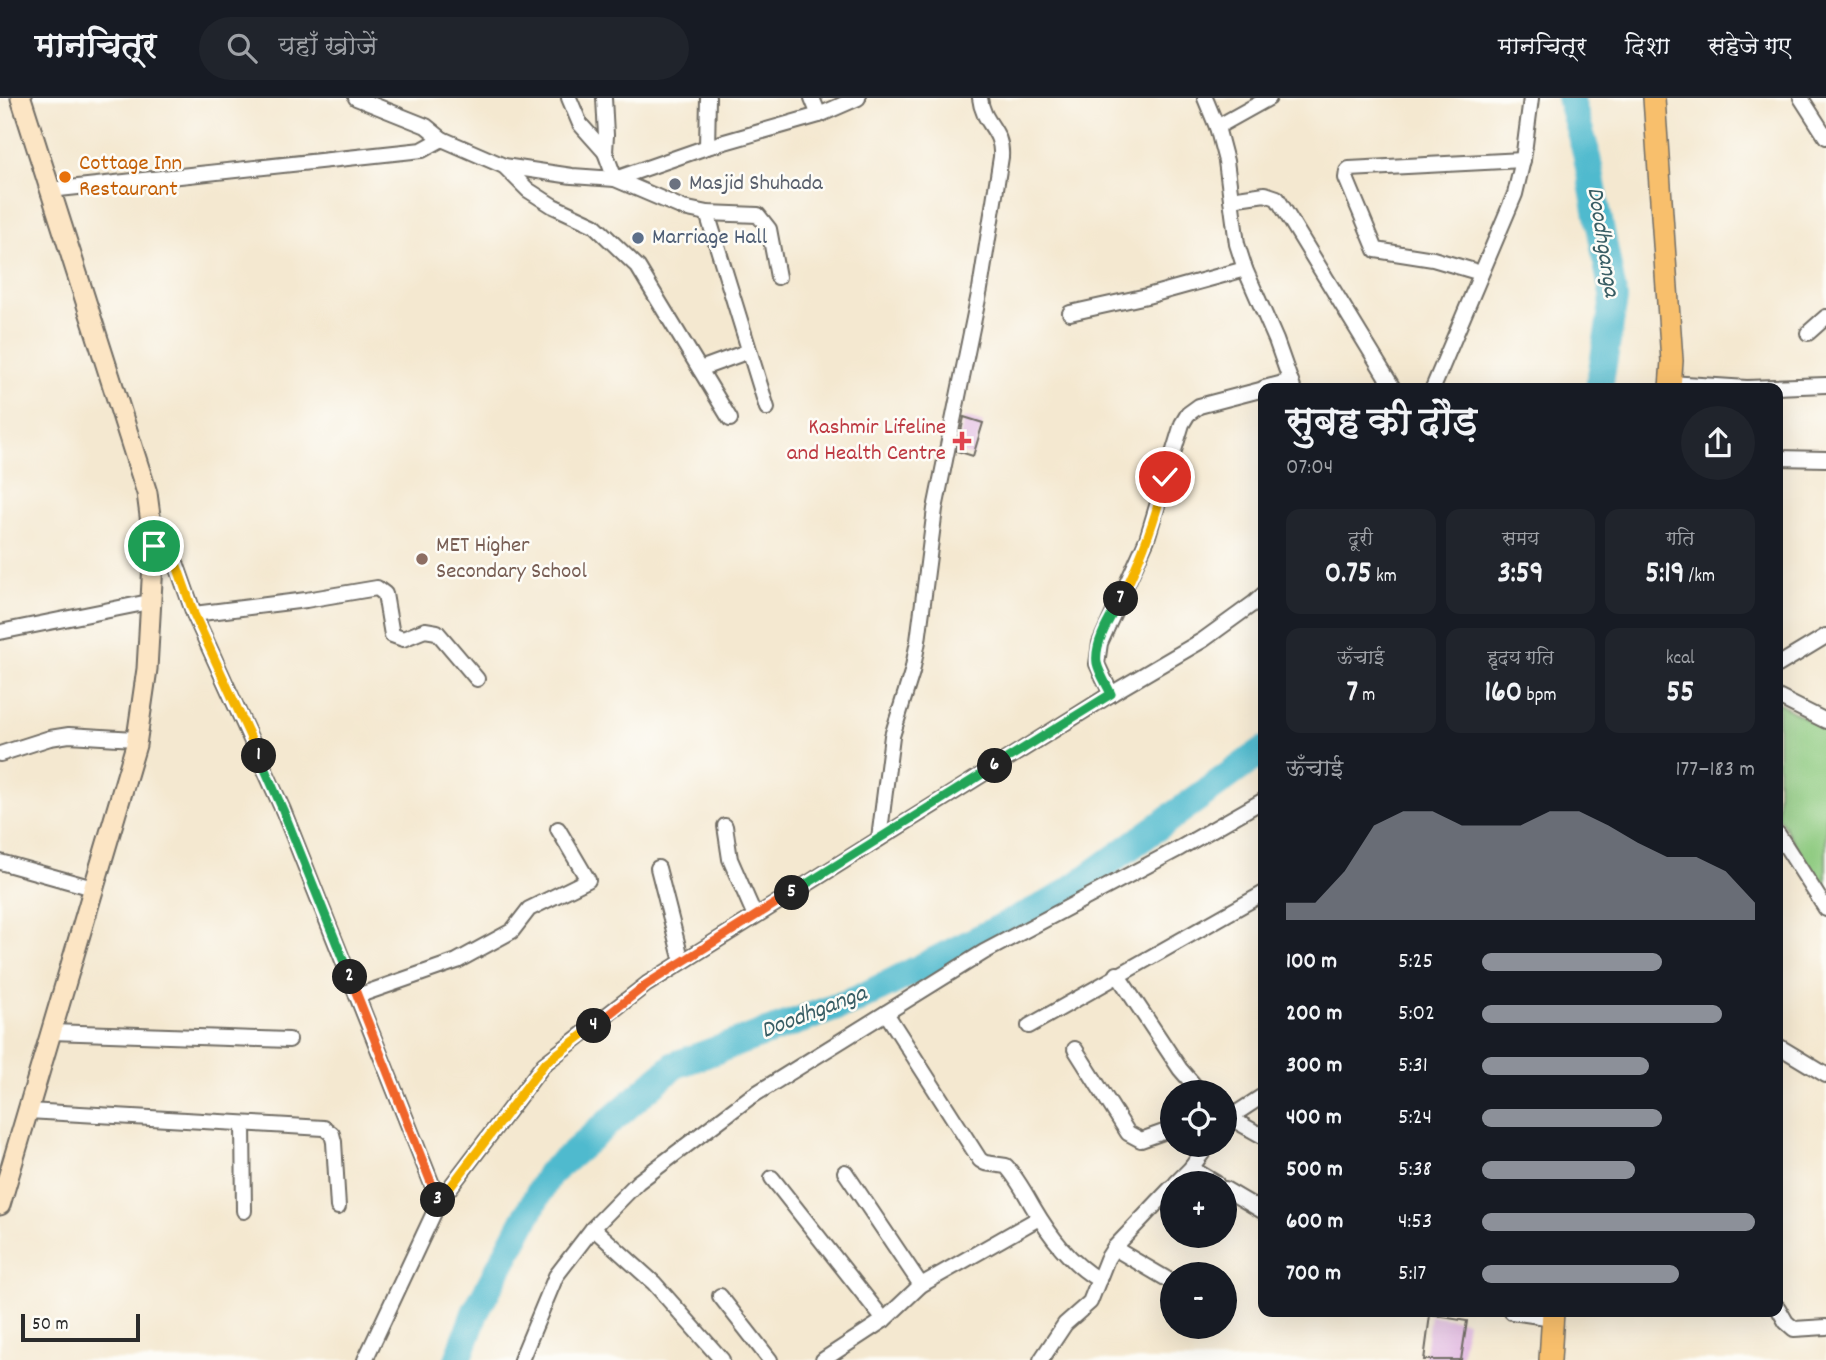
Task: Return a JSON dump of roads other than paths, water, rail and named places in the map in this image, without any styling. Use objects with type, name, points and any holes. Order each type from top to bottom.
[{"type":"main road","points":[[0,1205],[7,1155],[28,1111],[136,745],[147,669],[154,546],[147,493],[21,98]]},
{"type":"main road","points":[[1654,98],[1672,361],[1670,383]]},
{"type":"main road","points":[[1550,1360],[1553,1317]]},
{"type":"street","points":[[356,98],[389,104],[442,139],[504,166],[615,179],[683,208],[707,213],[758,215],[769,229],[778,277]]},
{"type":"street","points":[[569,98],[580,124],[605,152],[615,179]]},
{"type":"street","points":[[604,98],[607,135],[605,152]]},
{"type":"street","points":[[707,147],[708,98]]},
{"type":"street","points":[[812,98],[819,115]]},
{"type":"street","points":[[615,179],[707,147],[819,115],[858,98]]},
{"type":"street","points":[[878,839],[892,736],[912,672],[918,641],[935,509],[980,289],[1001,157],[1002,145],[998,134],[984,116],[980,98]]},
{"type":"street","points":[[1205,98],[1217,127],[1226,161],[1237,244],[1291,383]]},
{"type":"street","points":[[1217,127],[1269,98]]},
{"type":"street","points":[[1435,383],[1515,194],[1523,160],[1531,98]]},
{"type":"street","points":[[1801,98],[1826,137]]},
{"type":"street","points":[[50,190],[422,149],[442,139]]},
{"type":"street","points":[[1481,273],[1433,259],[1376,250],[1346,178],[1347,171],[1523,160]]},
{"type":"street","points":[[504,166],[528,190],[553,206],[594,225],[638,267],[730,419]]},
{"type":"street","points":[[1231,199],[1265,194],[1278,198],[1390,383]]},
{"type":"street","points":[[707,213],[767,408]]},
{"type":"street","points":[[1070,313],[1147,296],[1245,269]]},
{"type":"street","points":[[1808,333],[1826,317]]},
{"type":"street","points":[[699,369],[750,351]]},
{"type":"street","points":[[1783,387],[1826,385]]},
{"type":"street","points":[[1111,694],[1097,664],[1100,643],[1147,539],[1182,424],[1188,414],[1199,406],[1258,391]]},
{"type":"street","points":[[1783,458],[1826,458]]},
{"type":"street","points":[[154,546],[173,556],[194,614],[283,810],[439,1202]]},
{"type":"street","points":[[194,614],[377,588],[385,594],[392,635],[402,639],[425,630],[437,632],[477,679]]},
{"type":"street","points":[[365,1360],[439,1202],[544,1064],[647,984],[1111,694],[1203,640],[1258,599]]},
{"type":"street","points":[[0,632],[149,602]]},
{"type":"street","points":[[1783,662],[1826,636]]},
{"type":"street","points":[[1783,700],[1826,721]]},
{"type":"street","points":[[0,754],[50,738],[69,735],[135,739]]},
{"type":"street","points":[[521,1360],[556,1276],[593,1228],[638,1182],[749,1098],[984,952],[1258,803]]},
{"type":"street","points":[[724,826],[730,859],[755,916]]},
{"type":"street","points":[[357,996],[457,961],[512,930],[529,909],[588,880],[558,829]]},
{"type":"street","points":[[1783,842],[1826,909]]},
{"type":"street","points":[[0,862],[93,888]]},
{"type":"street","points":[[658,868],[682,962]]},
{"type":"street","points":[[1029,1026],[1116,974],[1258,901]]},
{"type":"street","points":[[1116,974],[1190,1080]]},
{"type":"street","points":[[886,1013],[980,1160],[1006,1166],[1039,1218],[1075,1265],[1099,1280]]},
{"type":"street","points":[[51,1032],[289,1040]]},
{"type":"street","points":[[1075,1049],[1128,1133],[1141,1140],[1160,1133]]},
{"type":"street","points":[[1783,1049],[1826,1075]]},
{"type":"street","points":[[1237,1112],[1258,1100]]},
{"type":"street","points":[[28,1111],[324,1128],[334,1142],[338,1207]]},
{"type":"street","points":[[243,1124],[244,1211]]},
{"type":"street","points":[[1237,1124],[1258,1135]]},
{"type":"street","points":[[1188,1171],[1199,1157]]},
{"type":"street","points":[[1191,1168],[1196,1171]]},
{"type":"street","points":[[845,1172],[921,1286]]},
{"type":"street","points":[[772,1178],[884,1320]]},
{"type":"street","points":[[1237,1196],[1258,1208]]},
{"type":"street","points":[[1041,1360],[1065,1325],[1090,1302],[1114,1248],[1160,1200]]},
{"type":"street","points":[[823,1360],[884,1320],[921,1286],[1039,1218]]},
{"type":"street","points":[[593,1228],[654,1283],[722,1360]]},
{"type":"street","points":[[1114,1248],[1160,1275]]},
{"type":"street","points":[[720,1296],[770,1360]]},
{"type":"street","points":[[1783,1317],[1794,1329],[1826,1327]]},
{"type":"waterway","name":"Doodhganga","points":[[1570,98],[1586,152],[1614,299],[1600,383]]},
{"type":"waterway","name":"Doodhganga","points":[[458,1360],[475,1313],[549,1174],[675,1065],[856,1000],[1058,899],[1258,754]]},
{"type":"place","name":"Cottage Inn Restaurant","points":[[65,177]]},
{"type":"place","name":"Masjid Shuhada","points":[[675,184]]},
{"type":"place","name":"Marriage Hall","points":[[638,238]]},
{"type":"place","name":"Kashmir Lifeline and Health Centre","points":[[962,441]]},
{"type":"place","name":"MET Higher Secondary School","points":[[422,559]]}]
